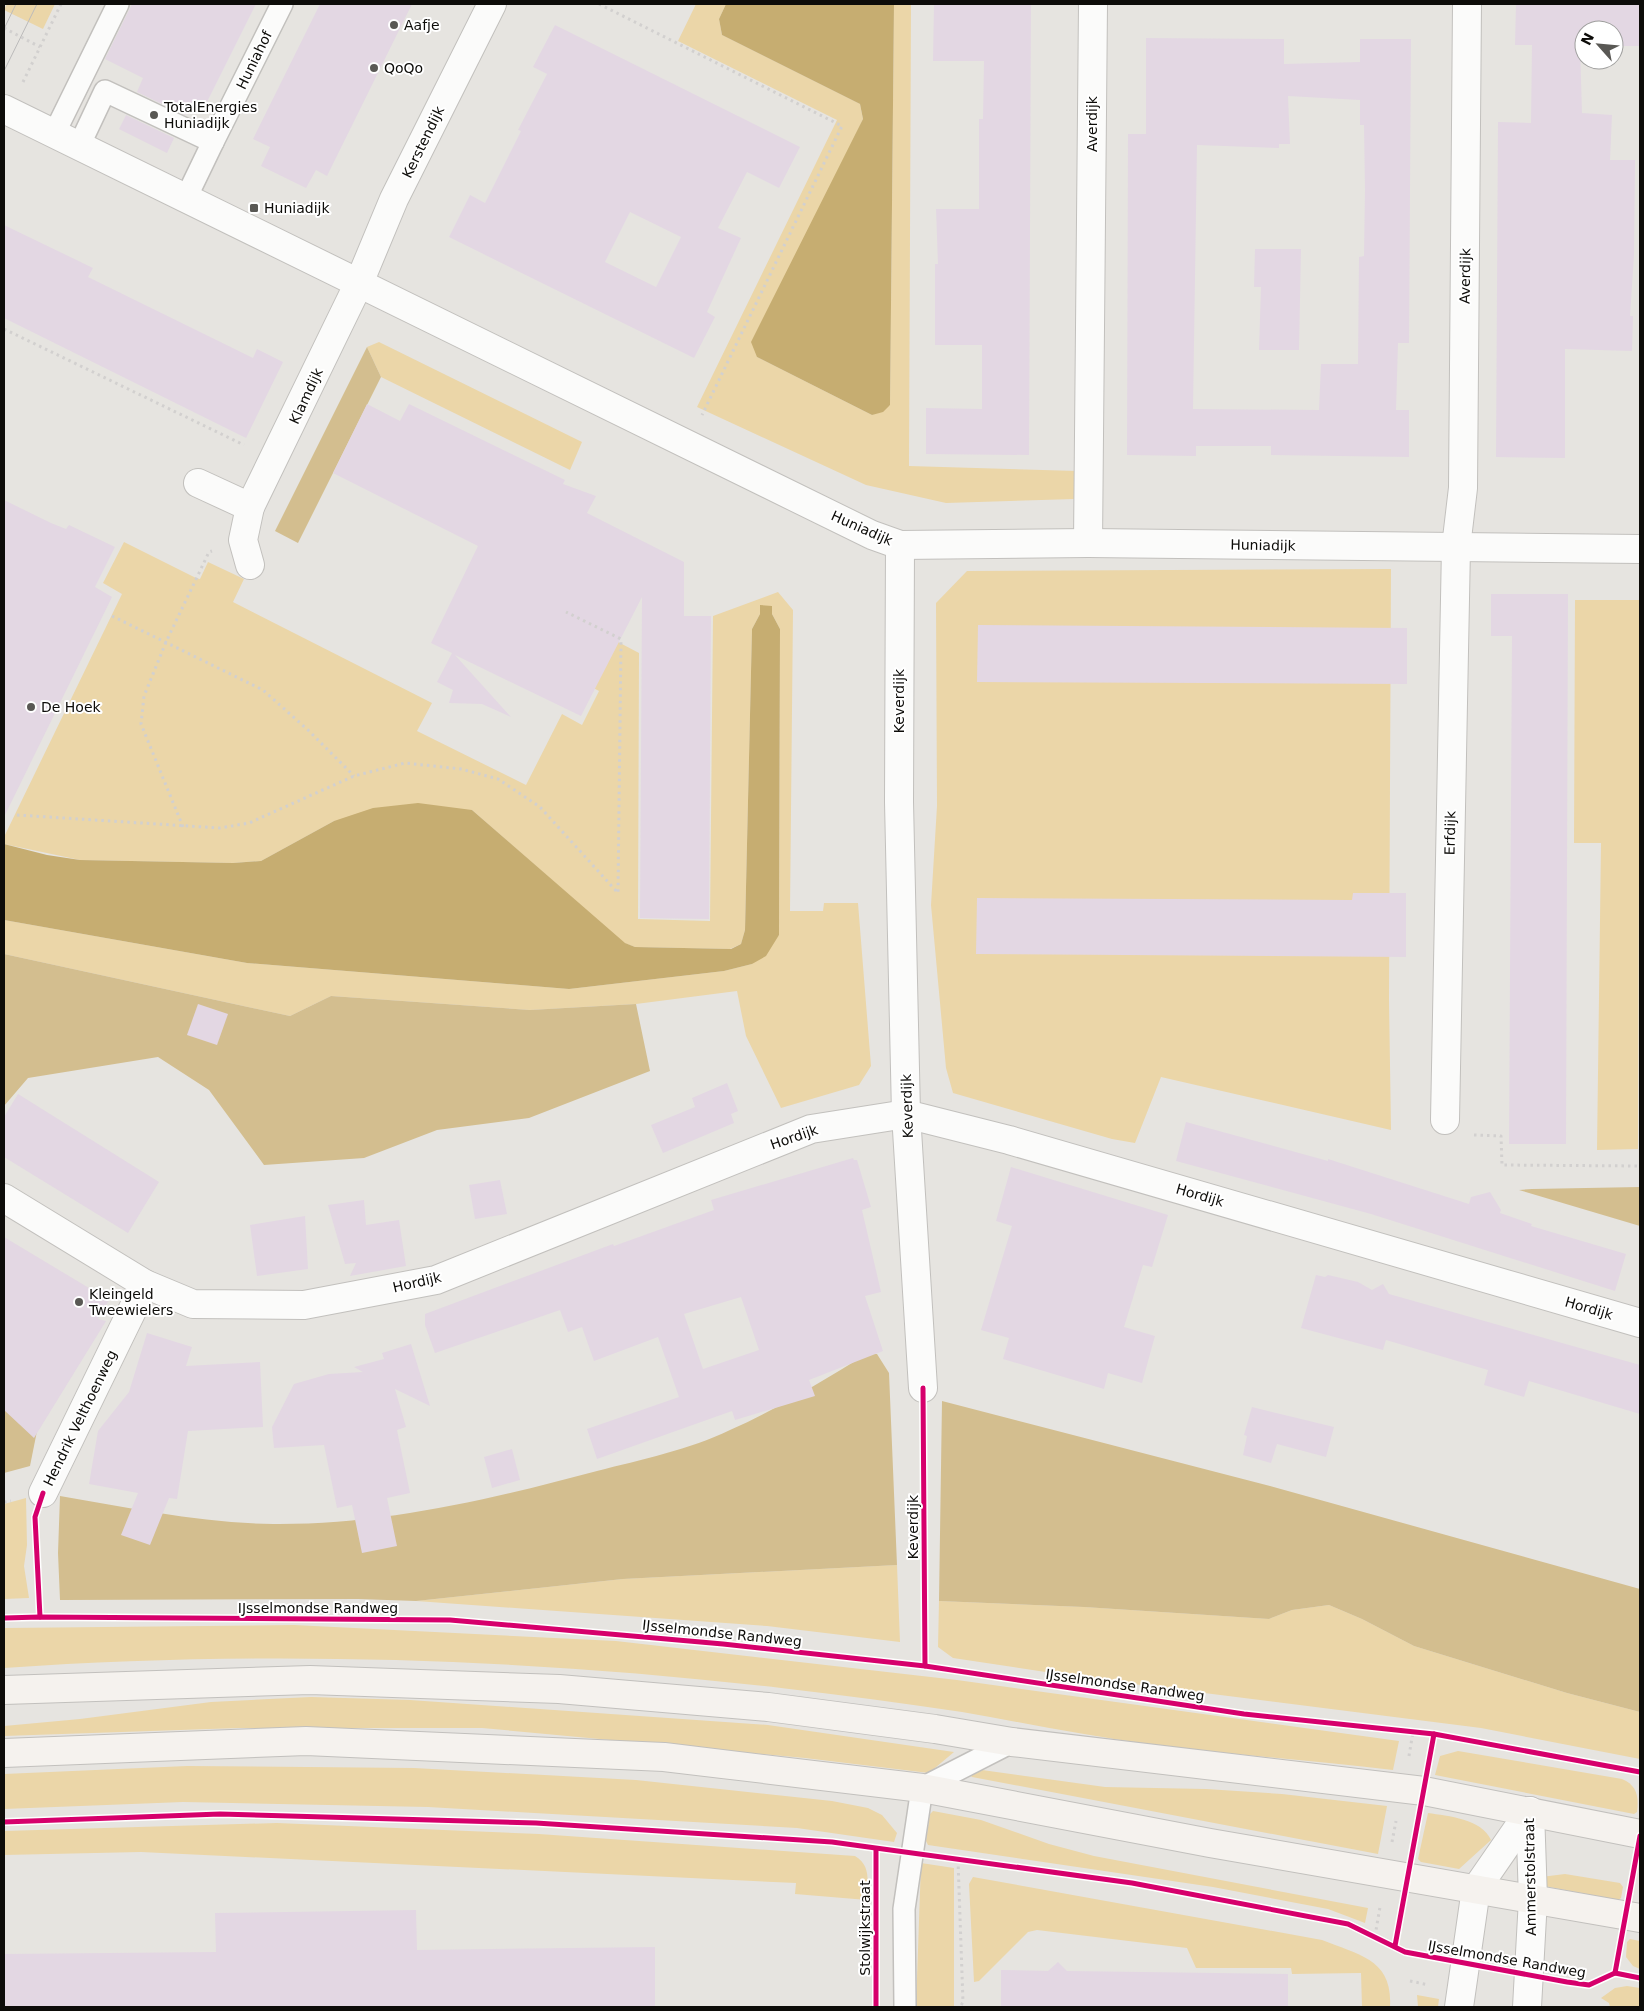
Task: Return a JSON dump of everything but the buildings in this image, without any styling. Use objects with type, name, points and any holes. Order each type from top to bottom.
[{"type":"main road","points":[[4,1690],[310,1680],[559,1689],[768,1707],[935,1729],[1012,1742],[1403,1788],[1530,1811],[1640,1834]]},
{"type":"main road","points":[[4,1753],[306,1741],[664,1757],[922,1788],[1386,1874],[1640,1918]]},
{"type":"street","name":"Kerstendijk","points":[[359,283],[394,200],[492,4]]},
{"type":"street","name":"Averdijk","points":[[1088,543],[1093,4]]},
{"type":"street","name":"Averdijk","points":[[1456,547],[1463,488],[1467,4]]},
{"type":"street","name":"Huniadijk","points":[[6,110],[872,535],[900,545],[1088,543],[1640,549]]},
{"type":"street","name":"Klamdijk","points":[[246,552],[250,508],[275,460],[359,283]]},
{"type":"street","points":[[198,483],[250,508]]},
{"type":"street","name":"Keverdijk","points":[[900,545],[899,802],[906,1114],[923,1388]]},
{"type":"street","name":"Erfdijk","points":[[1445,1120],[1456,547]]},
{"type":"street","name":"Hordijk","points":[[4,1198],[145,1284],[193,1304],[304,1305],[436,1280],[810,1129],[906,1114],[1009,1140],[1640,1323]]},
{"type":"street","name":"Hendrik Velthoenweg","points":[[43,1494],[145,1284]]},
{"type":"street","name":"Ammerstolstraat","points":[[1458,2007],[1476,1889],[1530,1811]]},
{"type":"street","name":"Ammerstolstraat","points":[[1527,2007],[1533,1899],[1530,1811]]},
{"type":"lane","points":[[54,134],[118,4]]},
{"type":"lane","name":"Huniahof","points":[[213,142],[282,4]]},
{"type":"lane","points":[[79,146],[105,91],[213,142],[186,198]]},
{"type":"lane","points":[[905,2007],[904,1909],[922,1788],[1012,1742]]},
{"type":"path","points":[[6,110],[62,4]]},
{"type":"path","points":[[599,4],[842,126],[688,445]]},
{"type":"path","points":[[4,28],[40,46]]},
{"type":"path","points":[[4,329],[275,460]]},
{"type":"path","points":[[183,827],[141,724],[144,696],[166,642],[209,552],[246,552]]},
{"type":"path","points":[[17,815],[220,828],[249,823],[354,776],[405,763],[461,768],[498,779],[540,807],[618,893],[621,639],[566,612]]},
{"type":"path","points":[[112,616],[263,690],[308,730],[354,776]]},
{"type":"path","points":[[1445,1120],[1455,1135],[1501,1136],[1502,1165],[1640,1166]]},
{"type":"path","points":[[1404,1731],[1420,1733]]},
{"type":"path","points":[[1375,1936],[1413,1732]]},
{"type":"path","points":[[912,1854],[968,1861]]},
{"type":"path","points":[[958,1860],[963,2002],[960,2007]]},
{"type":"path","points":[[1366,1932],[1381,1939]]},
{"type":"path","points":[[1408,1972],[1411,1990]]},
{"type":"shaded area","points":[[7,4],[55,4],[43,29],[4,10]]},
{"type":"shaded area","points":[[696,4],[726,4],[719,19],[722,35],[860,104],[863,119],[757,357],[872,415],[890,405],[894,4],[911,4],[909,466],[1078,471],[1075,499],[946,503],[866,485],[697,407],[837,120],[678,41]]},
{"type":"shaded area","points":[[726,4],[894,4],[890,405],[883,412],[872,415],[757,357],[751,342],[863,119],[860,104],[722,35],[719,19]]},
{"type":"shaded area","points":[[379,342],[582,442],[570,470],[381,377],[367,347]]},
{"type":"shaded area","points":[[367,347],[381,377],[298,543],[275,531]]},
{"type":"shaded area","points":[[124,542],[196,578],[200,579],[208,562],[244,579],[233,602],[432,703],[417,731],[526,785],[562,714],[582,725],[599,691],[560,670],[582,623],[639,653],[638,919],[710,921],[713,616],[778,592],[793,610],[790,911],[823,911],[824,903],[858,903],[871,1066],[859,1085],[781,1108],[746,1036],[737,991],[636,1004],[530,1010],[331,996],[290,1016],[4,954],[4,920],[247,963],[569,989],[724,971],[752,964],[779,935],[780,629],[772,614],[772,606],[760,614],[752,629],[745,930],[741,944],[730,949],[635,947],[624,943],[472,810],[334,821],[261,861],[233,863],[80,860],[4,844],[4,837],[122,594],[103,583]]},
{"type":"shaded area","points":[[1391,569],[1389,1000],[1391,1130],[1161,1077],[1135,1143],[1112,1139],[953,1093],[946,1068],[931,905],[937,806],[936,603],[967,571]]},
{"type":"shaded area","points":[[1575,600],[1640,600],[1638,1149],[1597,1150],[1601,843],[1574,843]]},
{"type":"shaded area","points":[[760,605],[772,606],[772,614],[780,629],[779,935],[766,956],[752,964],[724,971],[569,989],[247,963],[4,920],[4,844],[47,855],[80,860],[233,863],[261,861],[334,821],[373,808],[418,803],[472,810],[625,943],[635,947],[731,949],[741,944],[745,930],[752,629],[760,614]]},
{"type":"shaded area","points":[[4,954],[290,1016],[331,996],[530,1010],[636,1004],[650,1071],[529,1118],[437,1130],[364,1158],[264,1165],[209,1090],[158,1057],[28,1078],[4,1106]]},
{"type":"shaded area","points":[[1640,1187],[1640,1226],[1519,1190],[1532,1189]]},
{"type":"shaded area","points":[[867,1354],[877,1354],[889,1373],[897,1565],[623,1579],[416,1601],[358,1599],[60,1600],[58,1553],[60,1496],[192,1518],[273,1524],[355,1520],[437,1508],[518,1491],[665,1454],[699,1443],[765,1413]]},
{"type":"shaded area","points":[[942,1401],[1270,1486],[1640,1589],[1640,1712],[1567,1693],[1414,1646],[1362,1619],[1329,1605],[1292,1610],[1269,1619],[1084,1607],[939,1601]]},
{"type":"shaded area","points":[[4,1407],[37,1431],[30,1466],[4,1473]]},
{"type":"shaded area","points":[[26,1498],[27,1545],[24,1566],[29,1598],[4,1599],[4,1504]]},
{"type":"shaded area","points":[[897,1565],[900,1642],[767,1626],[416,1601],[623,1579]]},
{"type":"shaded area","points":[[939,1601],[1084,1607],[1269,1619],[1292,1610],[1329,1605],[1362,1619],[1414,1646],[1567,1693],[1640,1712],[1640,1759],[1481,1728],[1085,1678],[953,1658],[938,1647]]},
{"type":"shaded area","points":[[294,1625],[616,1641],[957,1680],[1399,1741],[1393,1770],[1149,1744],[962,1712],[804,1691],[684,1678],[490,1664],[393,1660],[198,1659],[4,1668],[4,1628]]},
{"type":"shaded area","points":[[311,1697],[410,1700],[768,1725],[954,1752],[929,1773],[805,1758],[482,1728],[239,1728],[4,1736],[4,1726],[80,1719],[211,1702]]},
{"type":"shaded area","points":[[1458,1751],[1622,1779],[1631,1785],[1636,1792],[1638,1801],[1637,1812],[1634,1814],[1435,1775],[1440,1756]]},
{"type":"shaded area","points":[[187,1766],[414,1768],[636,1780],[832,1801],[868,1808],[882,1815],[897,1833],[894,1842],[797,1828],[428,1807],[183,1802],[4,1809],[4,1774]]},
{"type":"shaded area","points":[[982,1770],[1105,1787],[1206,1789],[1282,1794],[1387,1806],[1378,1854],[972,1777],[970,1775],[972,1772]]},
{"type":"shaded area","points":[[933,1811],[981,1820],[1049,1844],[1094,1856],[1368,1908],[1365,1923],[1328,1909],[1213,1887],[928,1845],[926,1841],[930,1814]]},
{"type":"shaded area","points":[[1428,1813],[1454,1817],[1472,1823],[1487,1833],[1491,1840],[1459,1869],[1421,1862],[1418,1859]]},
{"type":"shaded area","points":[[277,1823],[539,1834],[855,1856],[864,1865],[866,1870],[868,1881],[867,1900],[795,1894],[796,1883],[141,1852],[4,1855],[4,1831]]},
{"type":"shaded area","points":[[921,1863],[954,1868],[954,2007],[916,2007]]},
{"type":"shaded area","points":[[1565,1874],[1620,1883],[1623,1887],[1621,1898],[1618,1900],[1539,1885],[1541,1877]]},
{"type":"shaded area","points":[[973,1877],[1322,1940],[1361,1955],[1380,1969],[1386,1978],[1390,2007],[1362,2007],[1361,1973],[1292,1974],[1291,1968],[1196,1968],[1187,1948],[1037,1930],[1028,1932],[979,1981],[974,1982],[969,1884]]},
{"type":"shaded area","points":[[1630,1939],[1640,1941],[1640,1969],[1633,1966],[1626,1957],[1627,1942]]},
{"type":"shaded area","points":[[1627,1986],[1640,1988],[1640,2007],[1610,2007],[1609,2003],[1601,1998],[1615,1988]]},
{"type":"shaded area","points":[[1417,1995],[1439,1999],[1438,2007],[1418,2007]]},
{"type":"tram line","points":[[4,29],[16,4]]},
{"type":"tram line","points":[[4,71],[37,4]]},
{"type":"cycle path","points":[[923,1388],[925,1666]]},
{"type":"cycle path","points":[[40,1617],[35,1517],[43,1493]]},
{"type":"cycle path","name":"IJsselmondse Randweg","points":[[4,1618],[450,1620],[723,1644],[925,1666],[1244,1714],[1434,1734],[1640,1772]]},
{"type":"cycle path","points":[[1395,1946],[1434,1734]]},
{"type":"cycle path","name":"IJsselmondse Randweg","points":[[4,1822],[220,1814],[536,1823],[832,1842],[1132,1883],[1348,1924],[1405,1952],[1567,1982],[1589,1985],[1615,1973],[1640,1978]]},
{"type":"cycle path","points":[[1615,1973],[1640,1836]]},
{"type":"cycle path","name":"Stolwijkstraat","points":[[876,1849],[876,2007]]},
{"type":"place","name":"Aafje","points":[[394,25]]},
{"type":"place","name":"QoQo","points":[[374,68]]},
{"type":"place","name":"TotalEnergies Huniadijk","points":[[154,115]]},
{"type":"place","name":"Huniadijk","points":[[254,208]]},
{"type":"place","name":"De Hoek","points":[[31,707]]},
{"type":"place","name":"Kleingeld Tweewielers","points":[[79,1302]]}]
